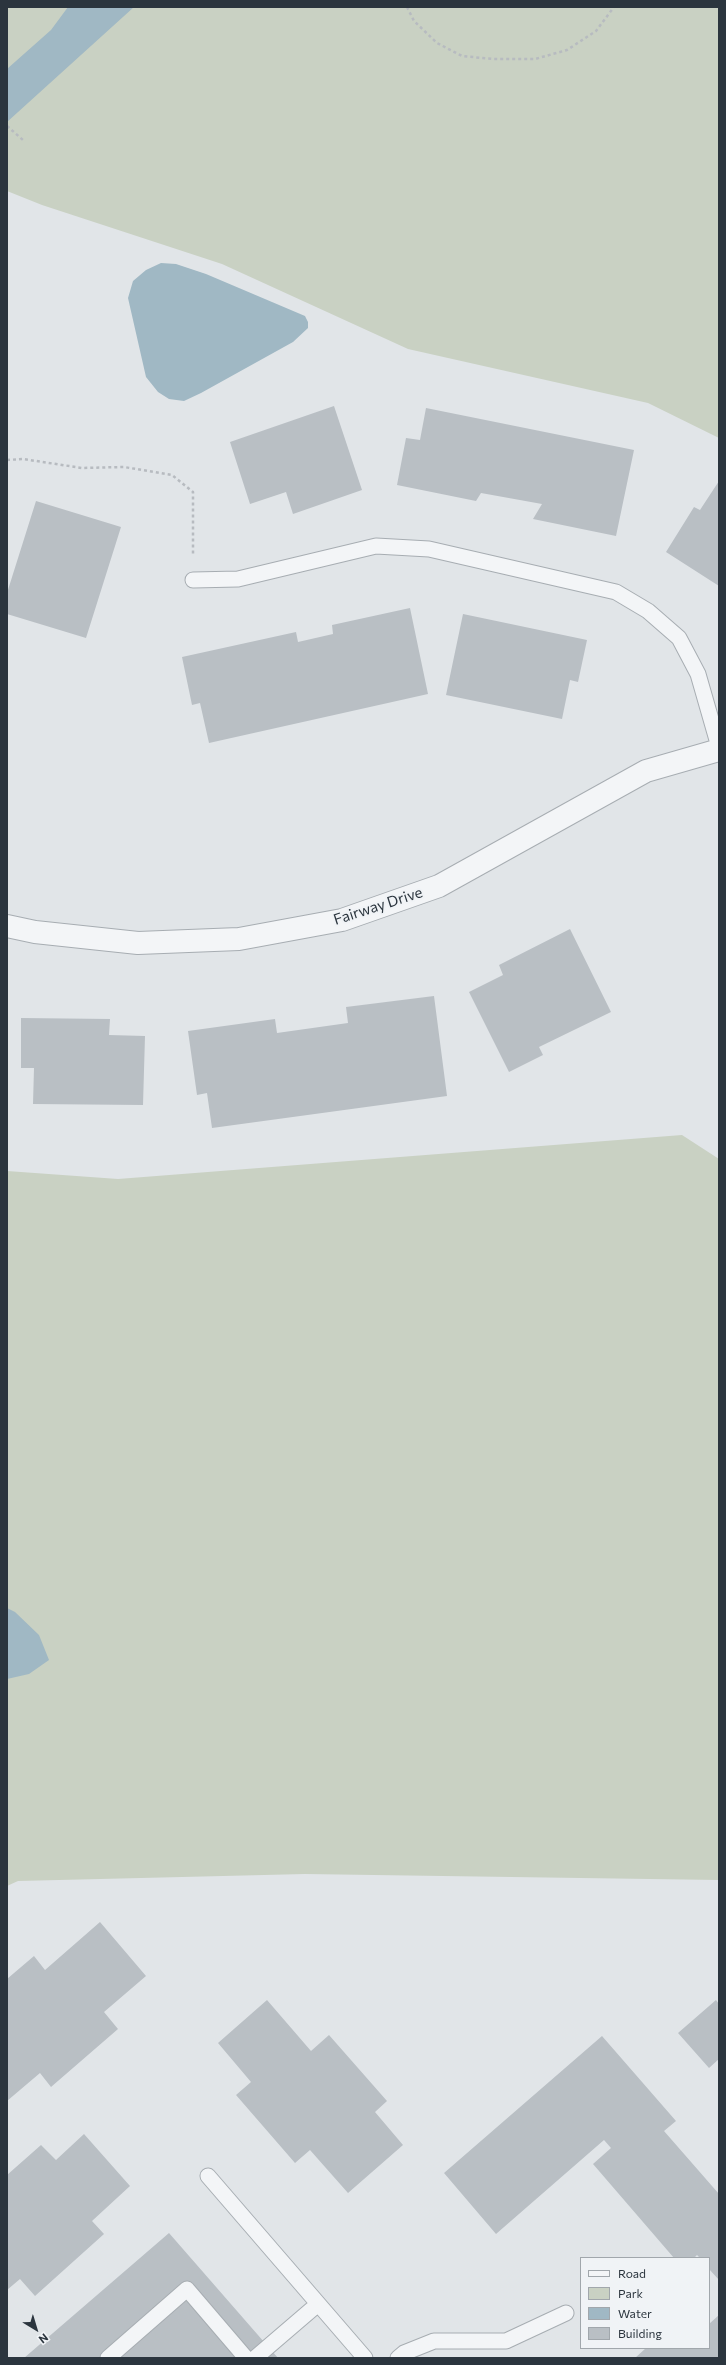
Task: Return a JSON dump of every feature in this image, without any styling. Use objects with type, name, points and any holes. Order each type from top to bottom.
[{"type":"street","name":"Fairway Drive","points":[[7,926],[35,932],[138,943],[239,939],[342,920],[439,886],[646,772],[719,750]]},
{"type":"lane","points":[[193,580],[238,579],[376,546],[428,549],[616,592],[648,611],[679,638],[698,674],[719,747]]},
{"type":"lane","points":[[208,2176],[365,2358]]},
{"type":"lane","points":[[108,2358],[187,2289],[246,2358]]},
{"type":"lane","points":[[255,2358],[318,2304]]},
{"type":"lane","points":[[398,2358],[404,2353],[434,2341],[506,2341],[566,2313]]},
{"type":"path","points":[[407,7],[414,21],[437,43],[462,56],[493,59],[535,59],[568,50],[591,35],[596,31],[614,7]]},
{"type":"path","points":[[7,126],[23,140]]},
{"type":"path","points":[[7,460],[23,459],[82,468],[124,467],[172,475],[193,492],[193,580]]},
{"type":"green space","points":[[7,7],[719,7],[719,438],[648,403],[408,349],[222,264],[42,205],[7,191]]},
{"type":"green space","points":[[682,1135],[719,1159],[719,1880],[305,1874],[18,1881],[7,1886],[7,1171],[118,1179]]},
{"type":"water","points":[[68,7],[134,7],[7,122],[7,69],[51,30]]},
{"type":"water","points":[[161,263],[176,264],[206,274],[305,316],[308,322],[308,328],[293,342],[201,393],[184,401],[169,399],[158,392],[146,377],[128,298],[133,281],[146,270]]},
{"type":"water","points":[[7,1608],[15,1612],[39,1635],[49,1660],[29,1674],[7,1679]]},
{"type":"building","points":[[334,406],[362,490],[293,514],[286,492],[250,504],[230,442]]},
{"type":"building","points":[[426,408],[634,450],[616,536],[533,519],[542,504],[481,493],[476,501],[397,485],[406,438],[420,440]]},
{"type":"building","points":[[719,481],[719,586],[666,552],[694,507],[700,510]]},
{"type":"building","points":[[36,501],[121,527],[86,638],[7,614],[7,593]]},
{"type":"building","points":[[410,608],[428,694],[209,743],[200,703],[192,705],[182,657],[296,632],[298,642],[333,634],[332,625]]},
{"type":"building","points":[[463,614],[587,640],[578,682],[570,680],[562,719],[446,695]]},
{"type":"building","points":[[570,929],[611,1012],[539,1047],[543,1055],[509,1072],[469,992],[503,975],[499,965]]},
{"type":"building","points":[[434,996],[447,1096],[212,1128],[207,1093],[197,1095],[188,1031],[275,1019],[277,1033],[348,1023],[346,1007]]},
{"type":"building","points":[[21,1018],[110,1019],[109,1035],[145,1036],[143,1105],[33,1104],[34,1068],[21,1068]]},
{"type":"building","points":[[100,1922],[146,1976],[104,2012],[118,2029],[51,2087],[40,2073],[7,2101],[7,1979],[34,1956],[45,1970]]},
{"type":"building","points":[[267,2000],[311,2051],[329,2035],[387,2101],[375,2112],[403,2145],[348,2193],[310,2150],[295,2163],[236,2095],[251,2082],[218,2043]]},
{"type":"building","points":[[716,2000],[719,2004],[719,2059],[709,2068],[678,2033]]},
{"type":"building","points":[[602,2036],[676,2121],[664,2131],[719,2194],[719,2280],[710,2270],[710,2257],[699,2257],[697,2255],[695,2257],[673,2257],[593,2164],[611,2148],[604,2140],[496,2234],[444,2173]]},
{"type":"building","points":[[84,2134],[130,2186],[92,2221],[104,2234],[35,2296],[20,2279],[7,2290],[7,2175],[41,2145],[56,2160]]},
{"type":"building","points":[[169,2233],[278,2358],[24,2358]]},
{"type":"building","points":[[719,2315],[719,2358],[635,2358],[645,2349],[710,2349],[710,2323]]}]
